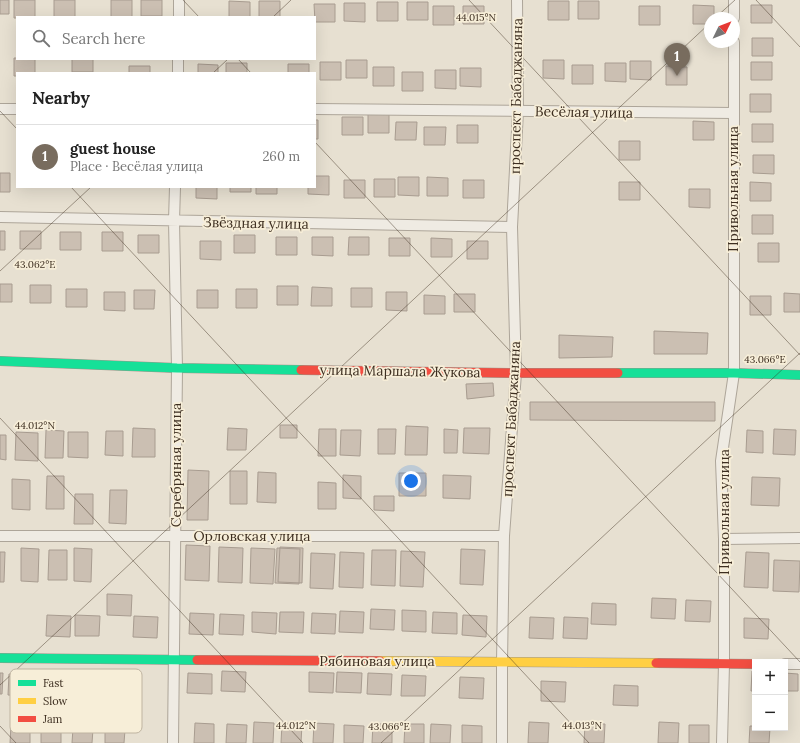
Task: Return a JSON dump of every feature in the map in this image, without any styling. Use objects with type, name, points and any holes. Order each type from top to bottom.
[{"type":"main road","name":"улица Маршала Жукова","points":[[0,361],[177,368],[516,373],[734,373],[800,375]]},
{"type":"main road","name":"Рябиновая улица","points":[[0,658],[752,664]]},
{"type":"street","points":[[179,0],[179,16]]},
{"type":"street","name":"проспект Бабаджаняна","points":[[502,743],[504,536],[516,373],[512,227],[518,111],[517,0]]},
{"type":"street","points":[[734,0],[734,12]]},
{"type":"street","name":"Привольная улица","points":[[722,743],[724,664],[724,539],[721,461],[734,373],[734,48]]},
{"type":"street","points":[[178,60],[178,72]]},
{"type":"street","points":[[0,109],[16,109]]},
{"type":"street","name":"Весёлая улица","points":[[316,109],[733,113]]},
{"type":"street","name":"Серебряная улица","points":[[173,743],[177,368],[174,221],[175,188]]},
{"type":"street","name":"Звёздная улица","points":[[0,217],[512,227]]},
{"type":"street","name":"Орловская улица","points":[[0,536],[504,536]]},
{"type":"street","points":[[724,539],[800,538]]},
{"type":"street","points":[[788,664],[800,664]]},
{"type":"building","points":[[0,0],[9,0],[9,14],[0,14]]},
{"type":"building","points":[[14,0],[35,0],[35,16],[16,16],[16,18],[14,18]]},
{"type":"building","points":[[54,0],[75,0],[75,16],[54,16]]},
{"type":"building","points":[[111,0],[132,0],[132,16],[111,16]]},
{"type":"building","points":[[141,0],[162,0],[162,16],[141,16]]},
{"type":"building","points":[[229,1],[250,2],[250,16],[229,16]]},
{"type":"building","points":[[259,1],[280,1],[280,16],[259,16]]},
{"type":"building","points":[[548,1],[569,1],[569,20],[548,20]]},
{"type":"building","points":[[578,1],[599,1],[599,19],[578,19]]},
{"type":"building","points":[[377,2],[398,2],[398,21],[377,21]]},
{"type":"building","points":[[407,2],[428,2],[428,20],[407,20]]},
{"type":"building","points":[[344,3],[365,3],[365,22],[344,21]]},
{"type":"building","points":[[314,4],[335,4],[335,22],[316,22],[316,16],[315,16]]},
{"type":"building","points":[[693,5],[714,6],[714,12],[704,12],[704,24],[693,24]]},
{"type":"building","points":[[751,5],[772,5],[772,23],[751,23]]},
{"type":"building","points":[[433,6],[454,6],[454,25],[433,25]]},
{"type":"building","points":[[463,6],[484,6],[484,24],[463,24]]},
{"type":"building","points":[[639,6],[660,6],[660,25],[639,25]]},
{"type":"building","points":[[752,38],[773,38],[773,56],[752,56]]},
{"type":"building","points":[[14,58],[16,58],[16,60],[35,60],[35,72],[16,72],[16,76],[14,76]]},
{"type":"building","points":[[72,60],[93,60],[93,72],[72,72]]},
{"type":"building","points":[[346,60],[367,60],[367,78],[346,78]]},
{"type":"building","points":[[543,60],[564,60],[564,79],[543,78]]},
{"type":"building","points":[[630,61],[651,61],[651,80],[630,79]]},
{"type":"building","points":[[320,62],[341,62],[341,80],[320,80]]},
{"type":"building","points":[[751,62],[772,62],[772,80],[751,80]]},
{"type":"building","points":[[226,63],[247,63],[247,72],[226,72]]},
{"type":"building","points":[[605,63],[626,63],[626,82],[605,81]]},
{"type":"building","points":[[198,64],[218,65],[218,72],[198,72]]},
{"type":"building","points":[[288,64],[309,64],[309,72],[288,72]]},
{"type":"building","points":[[572,65],[593,65],[593,84],[572,84]]},
{"type":"building","points":[[129,66],[150,66],[150,72],[129,72]]},
{"type":"building","points":[[666,66],[687,67],[687,85],[666,85]]},
{"type":"building","points":[[373,67],[394,67],[394,86],[373,86]]},
{"type":"building","points":[[460,68],[481,68],[481,87],[460,86]]},
{"type":"building","points":[[435,70],[456,70],[456,89],[435,88]]},
{"type":"building","points":[[402,72],[423,72],[423,91],[402,91]]},
{"type":"building","points":[[750,94],[771,94],[771,112],[750,112]]},
{"type":"building","points":[[368,114],[389,114],[389,133],[368,133]]},
{"type":"building","points":[[342,117],[363,117],[363,135],[342,135]]},
{"type":"building","points":[[316,120],[318,120],[318,139],[316,139]]},
{"type":"building","points":[[693,121],[714,122],[714,140],[693,140]]},
{"type":"building","points":[[396,122],[417,122],[416,140],[395,140]]},
{"type":"building","points":[[752,124],[773,124],[773,142],[752,142]]},
{"type":"building","points":[[457,125],[478,125],[478,143],[457,143]]},
{"type":"building","points":[[424,127],[446,127],[445,145],[424,145]]},
{"type":"building","points":[[619,141],[640,141],[640,160],[619,160]]},
{"type":"building","points":[[753,155],[774,155],[774,174],[753,173]]},
{"type":"building","points":[[0,173],[10,173],[10,192],[0,192]]},
{"type":"building","points":[[316,176],[329,176],[329,195],[308,194],[308,188],[316,188]]},
{"type":"building","points":[[398,177],[419,177],[419,196],[398,195]]},
{"type":"building","points":[[427,177],[448,178],[448,196],[427,196]]},
{"type":"building","points":[[374,179],[395,179],[395,197],[374,197]]},
{"type":"building","points":[[344,180],[365,180],[365,198],[344,198]]},
{"type":"building","points":[[463,180],[484,180],[484,198],[463,198]]},
{"type":"building","points":[[619,182],[640,182],[640,200],[619,200]]},
{"type":"building","points":[[750,182],[771,183],[771,201],[750,201]]},
{"type":"building","points":[[196,188],[217,188],[217,199],[196,198]]},
{"type":"building","points":[[230,188],[251,188],[251,192],[230,192]]},
{"type":"building","points":[[256,188],[277,188],[277,194],[256,194]]},
{"type":"building","points":[[689,189],[710,189],[710,208],[689,207]]},
{"type":"building","points":[[752,215],[773,215],[773,234],[752,234]]},
{"type":"building","points":[[0,231],[5,231],[5,250],[0,250]]},
{"type":"building","points":[[20,231],[41,231],[41,249],[20,249]]},
{"type":"building","points":[[60,232],[81,232],[81,250],[60,250]]},
{"type":"building","points":[[102,232],[123,232],[123,251],[102,251]]},
{"type":"building","points":[[138,235],[159,235],[159,253],[138,253]]},
{"type":"building","points":[[234,235],[255,235],[255,253],[234,253]]},
{"type":"building","points":[[276,237],[297,237],[297,255],[276,255]]},
{"type":"building","points":[[312,237],[333,237],[333,256],[312,255]]},
{"type":"building","points":[[349,237],[369,237],[369,255],[348,255]]},
{"type":"building","points":[[389,238],[410,238],[410,256],[389,256]]},
{"type":"building","points":[[431,238],[452,239],[452,257],[431,257]]},
{"type":"building","points":[[200,241],[221,241],[221,260],[200,259]]},
{"type":"building","points":[[467,241],[488,241],[488,259],[467,259]]},
{"type":"building","points":[[758,243],[779,243],[779,262],[758,262]]},
{"type":"building","points":[[0,284],[12,284],[12,302],[0,302]]},
{"type":"building","points":[[30,285],[51,285],[51,303],[30,303]]},
{"type":"building","points":[[277,286],[298,286],[298,305],[277,305]]},
{"type":"building","points":[[312,287],[332,288],[332,306],[311,306]]},
{"type":"building","points":[[351,288],[372,288],[372,307],[351,307]]},
{"type":"building","points":[[66,289],[87,289],[87,307],[66,307]]},
{"type":"building","points":[[236,289],[257,289],[257,308],[236,308]]},
{"type":"building","points":[[134,290],[155,290],[154,309],[134,309]]},
{"type":"building","points":[[197,290],[218,290],[218,308],[197,308]]},
{"type":"building","points":[[104,292],[125,292],[125,311],[104,310]]},
{"type":"building","points":[[386,292],[407,292],[407,311],[386,310]]},
{"type":"building","points":[[784,293],[800,294],[800,312],[784,312]]},
{"type":"building","points":[[454,294],[475,294],[475,312],[454,312]]},
{"type":"building","points":[[424,295],[445,296],[445,314],[424,314]]},
{"type":"building","points":[[750,296],[771,296],[771,315],[750,315]]},
{"type":"building","points":[[654,331],[708,333],[707,354],[654,354]]},
{"type":"building","points":[[559,335],[613,337],[612,357],[559,358]]},
{"type":"building","points":[[493,383],[494,396],[467,399],[466,384]]},
{"type":"building","points":[[530,402],[715,402],[715,421],[530,420]]},
{"type":"building","points":[[280,425],[297,425],[297,438],[280,438]]},
{"type":"building","points":[[406,426],[428,427],[427,455],[405,455]]},
{"type":"building","points":[[133,428],[155,429],[155,457],[132,457]]},
{"type":"building","points":[[228,428],[247,429],[246,450],[227,450]]},
{"type":"building","points":[[464,428],[490,428],[489,454],[463,453]]},
{"type":"building","points":[[319,429],[336,429],[336,456],[318,456]]},
{"type":"building","points":[[378,429],[396,429],[395,454],[378,454]]},
{"type":"building","points":[[444,429],[458,430],[457,453],[444,453]]},
{"type":"building","points":[[774,429],[796,430],[795,455],[773,454]]},
{"type":"building","points":[[46,430],[64,431],[63,458],[45,458]]},
{"type":"building","points":[[341,430],[361,430],[360,456],[340,455]]},
{"type":"building","points":[[747,430],[763,431],[763,453],[746,452]]},
{"type":"building","points":[[106,431],[123,431],[123,456],[105,455]]},
{"type":"building","points":[[16,432],[38,433],[38,461],[15,460]]},
{"type":"building","points":[[68,432],[88,432],[88,458],[68,457]]},
{"type":"building","points":[[0,435],[6,435],[6,460],[0,459]]},
{"type":"building","points":[[188,470],[209,471],[208,520],[187,520]]},
{"type":"building","points":[[230,471],[247,471],[247,504],[230,504]]},
{"type":"building","points":[[258,472],[276,473],[276,503],[257,502]]},
{"type":"building","points":[[399,473],[426,473],[426,496],[399,496]]},
{"type":"building","points":[[343,475],[361,476],[361,499],[343,498]]},
{"type":"building","points":[[443,475],[471,476],[470,499],[443,498]]},
{"type":"building","points":[[47,476],[64,476],[64,509],[46,509]]},
{"type":"building","points":[[752,477],[780,478],[779,506],[751,505]]},
{"type":"building","points":[[12,479],[30,480],[30,510],[12,509]]},
{"type":"building","points":[[318,482],[336,483],[336,509],[318,509]]},
{"type":"building","points":[[110,490],[127,490],[126,524],[109,523]]},
{"type":"building","points":[[75,494],[93,494],[93,524],[74,524]]},
{"type":"building","points":[[374,496],[394,496],[394,511],[374,510]]},
{"type":"building","points":[[186,545],[210,546],[209,581],[185,580]]},
{"type":"building","points":[[219,547],[243,548],[242,583],[218,582]]},
{"type":"building","points":[[280,547],[303,548],[302,583],[278,582]]},
{"type":"building","points":[[21,548],[39,549],[38,582],[21,581]]},
{"type":"building","points":[[74,548],[92,549],[91,582],[74,581]]},
{"type":"building","points":[[251,548],[275,549],[273,584],[250,583]]},
{"type":"building","points":[[277,548],[300,549],[299,584],[275,583]]},
{"type":"building","points":[[461,549],[485,550],[483,585],[460,584]]},
{"type":"building","points":[[49,550],[67,550],[67,580],[48,580]]},
{"type":"building","points":[[372,550],[396,550],[395,586],[371,585]]},
{"type":"building","points":[[401,551],[425,552],[423,587],[400,586]]},
{"type":"building","points":[[0,552],[5,552],[4,582],[0,582]]},
{"type":"building","points":[[340,552],[364,553],[363,588],[339,587]]},
{"type":"building","points":[[746,552],[769,553],[768,588],[744,587]]},
{"type":"building","points":[[311,553],[335,554],[333,589],[310,588]]},
{"type":"building","points":[[774,560],[800,561],[799,592],[773,591]]},
{"type":"building","points":[[107,594],[132,595],[131,616],[107,615]]},
{"type":"building","points":[[652,598],[676,599],[675,619],[651,618]]},
{"type":"building","points":[[686,600],[711,601],[710,622],[685,621]]},
{"type":"building","points":[[592,603],[616,604],[616,625],[591,624]]},
{"type":"building","points":[[371,609],[395,610],[394,630],[370,629]]},
{"type":"building","points":[[402,610],[426,611],[426,632],[402,631]]},
{"type":"building","points":[[340,611],[364,612],[363,633],[339,632]]},
{"type":"building","points":[[252,612],[277,613],[276,634],[252,632]]},
{"type":"building","points":[[280,612],[304,612],[303,633],[279,632]]},
{"type":"building","points":[[433,612],[457,613],[457,634],[432,633]]},
{"type":"building","points":[[190,613],[214,614],[213,635],[189,634]]},
{"type":"building","points":[[312,613],[336,614],[335,634],[311,633]]},
{"type":"building","points":[[220,614],[244,615],[243,635],[219,634]]},
{"type":"building","points":[[47,615],[71,616],[70,637],[46,636]]},
{"type":"building","points":[[75,615],[100,616],[99,636],[75,636]]},
{"type":"building","points":[[463,615],[487,616],[486,637],[462,635]]},
{"type":"building","points":[[134,616],[158,617],[157,638],[133,637]]},
{"type":"building","points":[[530,617],[554,618],[553,639],[529,638]]},
{"type":"building","points":[[564,617],[588,618],[587,639],[563,638]]},
{"type":"building","points":[[744,618],[769,619],[768,639],[744,638]]},
{"type":"building","points":[[222,671],[246,672],[245,692],[221,691]]},
{"type":"building","points":[[309,672],[334,673],[333,693],[309,692]]},
{"type":"building","points":[[337,672],[362,673],[361,693],[336,692]]},
{"type":"building","points":[[0,673],[3,673],[2,694],[0,694]]},
{"type":"building","points":[[188,673],[212,674],[212,694],[187,693]]},
{"type":"building","points":[[368,673],[392,674],[391,695],[367,694]]},
{"type":"building","points":[[788,673],[798,674],[798,691],[788,691]]},
{"type":"building","points":[[9,674],[10,674],[10,695],[8,695]]},
{"type":"building","points":[[402,675],[426,676],[425,696],[401,696]]},
{"type":"building","points":[[460,677],[484,678],[483,699],[459,698]]},
{"type":"building","points":[[541,681],[566,682],[565,702],[541,701]]},
{"type":"building","points":[[614,685],[638,686],[638,706],[613,705]]},
{"type":"building","points":[[254,722],[274,723],[273,743],[253,743]]},
{"type":"building","points":[[529,722],[549,723],[548,743],[528,743]]},
{"type":"building","points":[[659,722],[679,723],[678,743],[658,743]]},
{"type":"building","points":[[195,723],[214,724],[214,743],[194,743]]},
{"type":"building","points":[[282,723],[302,724],[301,743],[281,743]]},
{"type":"building","points":[[314,723],[334,724],[333,743],[313,743]]},
{"type":"building","points":[[227,724],[247,725],[246,743],[226,743]]},
{"type":"building","points":[[373,724],[392,724],[392,743],[372,743]]},
{"type":"building","points":[[405,724],[424,724],[424,743],[404,743]]},
{"type":"building","points":[[431,724],[451,725],[450,743],[430,743]]},
{"type":"building","points":[[585,724],[605,724],[604,743],[584,743]]},
{"type":"building","points":[[344,725],[364,726],[363,743],[344,743]]},
{"type":"building","points":[[462,725],[482,726],[482,743],[462,743]]},
{"type":"building","points":[[689,725],[709,725],[709,743],[689,743]]},
{"type":"building","points":[[750,726],[752,726],[752,731],[770,731],[769,743],[749,743]]},
{"type":"building","points":[[11,733],[30,733],[30,743],[10,743]]},
{"type":"building","points":[[41,733],[61,733],[61,743],[41,743]]},
{"type":"building","points":[[73,733],[93,733],[92,743],[72,743]]},
{"type":"building","points":[[105,733],[125,733],[124,743],[105,743]]},
{"type":"traffic: fast","points":[[0,361],[177,368],[301,370]]},
{"type":"traffic: fast","points":[[618,373],[734,373],[800,375]]},
{"type":"traffic: fast","points":[[0,658],[197,660]]},
{"type":"traffic: slow","points":[[380,661],[656,663]]},
{"type":"traffic: jam","points":[[301,370],[618,373]]},
{"type":"traffic: jam","points":[[197,660],[380,661]]},
{"type":"traffic: jam","points":[[656,663],[752,664]]},
{"type":"place","name":"guest house","points":[[677,76]]}]
